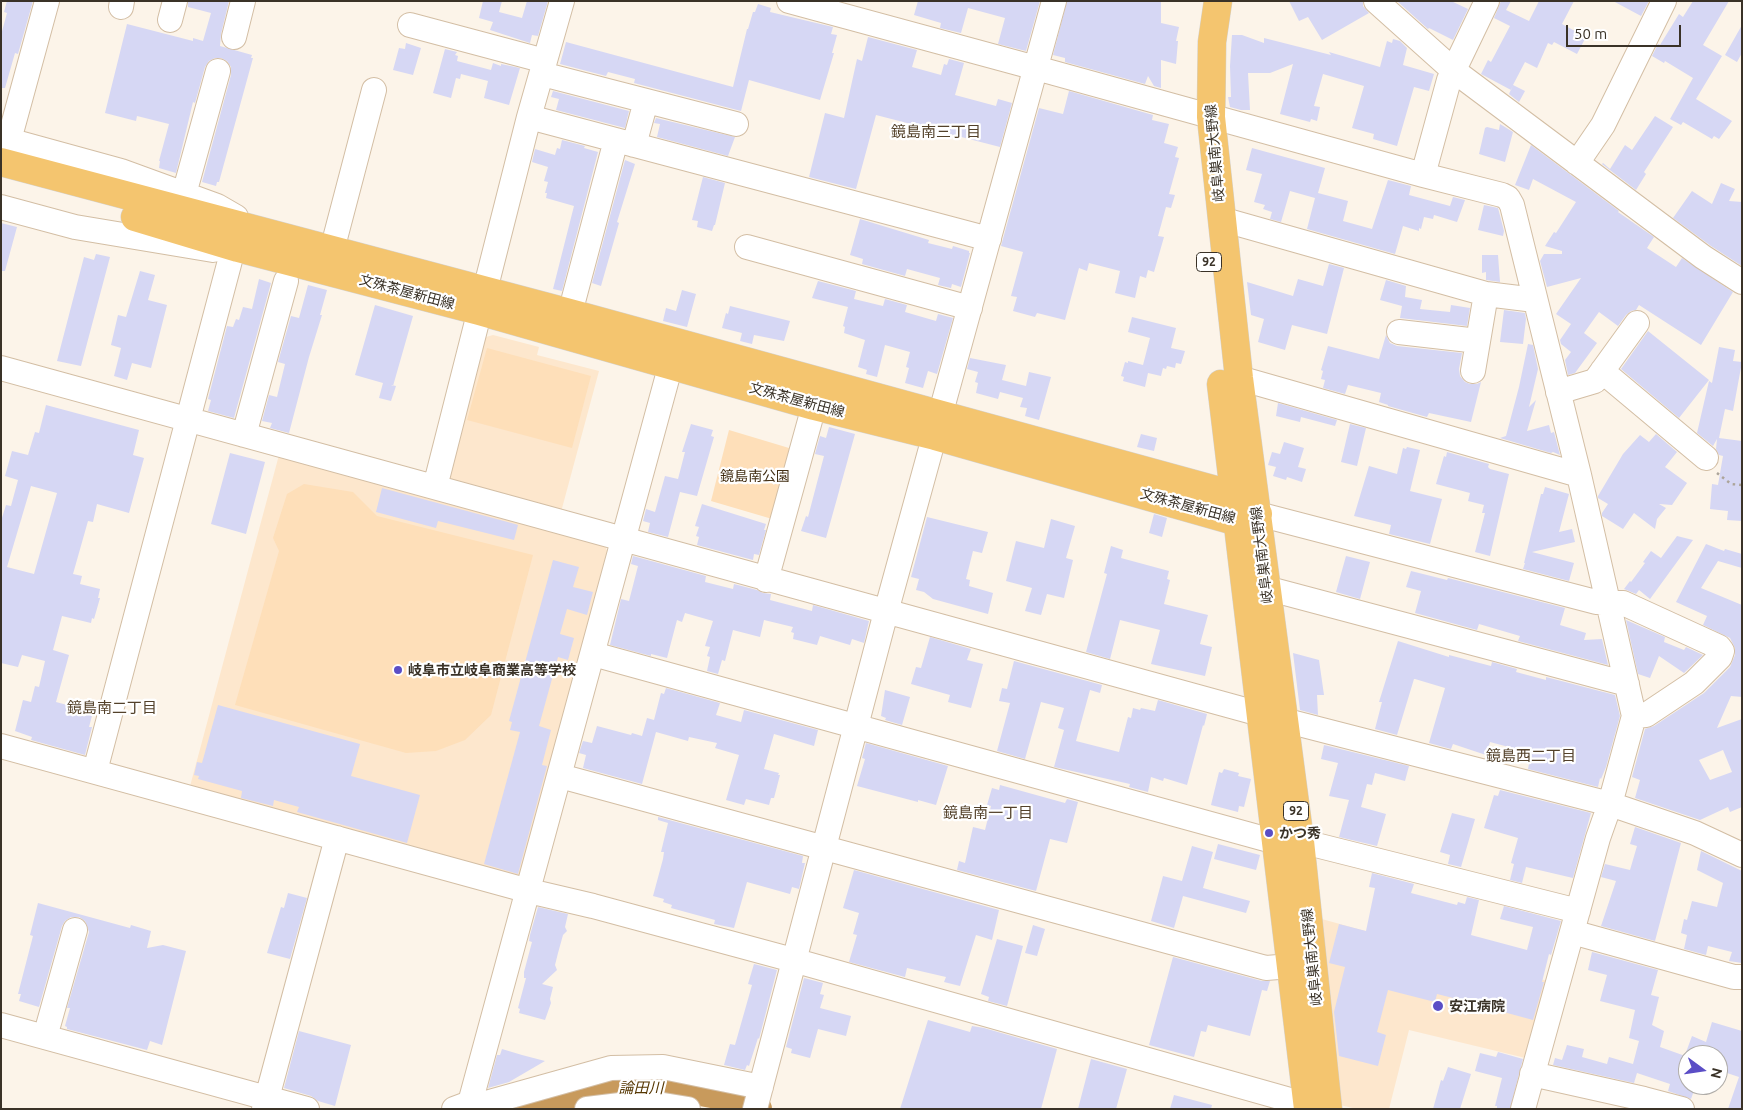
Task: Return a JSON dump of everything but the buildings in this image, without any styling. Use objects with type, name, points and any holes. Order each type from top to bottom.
[{"type":"main road","name":"岐阜巣南大野線","points":[[1199,1],[1194,71],[1221,218],[1238,378],[1248,518],[1288,842],[1316,1108]]},
{"type":"main road","name":"岐阜巣南大野線","points":[[1218,1],[1203,114],[1220,380],[1234,495]]},
{"type":"main road","name":"文殊茶屋新田線","points":[[4,147],[242,244],[332,250],[671,364],[814,406],[937,426],[1234,495],[1248,518]]},
{"type":"main road","name":"文殊茶屋新田線","points":[[1,180],[157,223],[482,301],[570,313],[937,426],[1248,518]]},
{"type":"main road","name":"岐阜巣南大野線","points":[[1248,518],[1266,588],[1272,718]]},
{"type":"main road","name":"岐阜巣南大野線","points":[[1288,842],[1291,966],[1316,1108]]},
{"type":"street","points":[[47,1],[4,147],[121,171],[217,206],[242,244]]},
{"type":"street","points":[[234,37],[243,1]]},
{"type":"street","points":[[435,487],[529,117],[562,1]]},
{"type":"street","points":[[789,1],[1423,175],[1502,194],[1508,198],[1512,205],[1580,475],[1634,716],[1523,1109]]},
{"type":"street","points":[[671,364],[529,891],[462,1106],[486,1103],[611,1068],[663,1068],[759,1095],[886,612],[1054,1]]},
{"type":"street","points":[[1423,175],[1453,70],[1486,1]]},
{"type":"street","points":[[1577,163],[1604,125],[1664,1]]},
{"type":"street","points":[[1379,2],[1453,70],[1703,257],[1742,282]]},
{"type":"street","points":[[410,25],[646,101],[736,124]]},
{"type":"street","points":[[184,194],[218,72]]},
{"type":"street","points":[[332,250],[374,90]]},
{"type":"street","points":[[570,313],[625,142],[646,101]]},
{"type":"street","points":[[529,117],[989,238]]},
{"type":"street","points":[[1,207],[75,227],[242,244]]},
{"type":"street","points":[[1221,218],[1486,294],[1535,300]]},
{"type":"street","points":[[95,771],[189,419],[242,244]]},
{"type":"street","points":[[747,248],[970,308]]},
{"type":"street","points":[[244,435],[286,281]]},
{"type":"street","points":[[1473,371],[1486,294]]},
{"type":"street","points":[[1558,392],[1595,381],[1637,323]]},
{"type":"street","points":[[1399,332],[1478,341]]},
{"type":"street","points":[[1,368],[1272,718],[1610,804],[1694,832],[1742,855]]},
{"type":"street","points":[[1602,371],[1706,458]]},
{"type":"street","points":[[1238,378],[1580,475]]},
{"type":"street","points":[[766,580],[814,406]]},
{"type":"street","points":[[1248,518],[1596,602],[1623,603],[1719,647],[1722,651],[1720,656],[1694,683],[1646,715],[1634,716]]},
{"type":"street","points":[[1266,588],[1627,684]]},
{"type":"street","points":[[593,654],[855,727],[1288,842],[1575,922],[1734,977],[1742,977]]},
{"type":"street","points":[[1,746],[529,891],[593,906],[793,960],[1262,1101],[1316,1108]]},
{"type":"street","points":[[560,776],[1266,968],[1291,966]]},
{"type":"street","points":[[266,1103],[337,838]]},
{"type":"street","points":[[45,1037],[75,930]]},
{"type":"street","points":[[1,1025],[266,1103],[307,1109]]},
{"type":"street","points":[[1532,1074],[1644,1098],[1682,1109]]},
{"type":"street","points":[[587,1109],[645,1102],[688,1109]]},
{"type":"path","points":[[1706,458],[1720,477],[1731,484],[1742,485]]},
{"type":"shaded area","points":[[493,335],[539,347],[537,355],[599,371],[561,512],[446,481],[479,339]]},
{"type":"shaded area","name":"岐阜市立岐阜商業高等学校","points":[[279,455],[604,542],[607,551],[520,880],[189,790]]},
{"type":"shaded area","name":"安江病院","points":[[1318,918],[1555,983],[1534,1060],[1409,1030],[1389,1109],[1357,1109],[1340,1105]]},
{"type":"green space","points":[[487,348],[591,376],[572,448],[467,420]]},
{"type":"green space","name":"鏡島南公園","points":[[729,430],[799,451],[779,521],[711,501]]},
{"type":"green space","points":[[304,484],[353,492],[377,516],[533,555],[491,715],[465,740],[436,751],[406,753],[235,705],[279,551],[273,538],[287,494]]},
{"type":"waterway","name":"論田川","points":[[525,1109],[543,1101],[598,1089],[643,1086],[690,1090],[717,1095],[758,1109]]},
{"type":"place","name":"岐阜市立岐阜商業高等学校","points":[[398,670]]},
{"type":"place","name":"かつ秀","points":[[1269,833]]},
{"type":"place","name":"安江病院","points":[[1438,1006]]},
{"type":"district","name":"鏡島南三丁目","points":[[936,132]]},
{"type":"district","name":"鏡島南二丁目","points":[[112,708]]},
{"type":"district","name":"鏡島西二丁目","points":[[1531,756]]},
{"type":"district","name":"鏡島南一丁目","points":[[988,813]]}]
